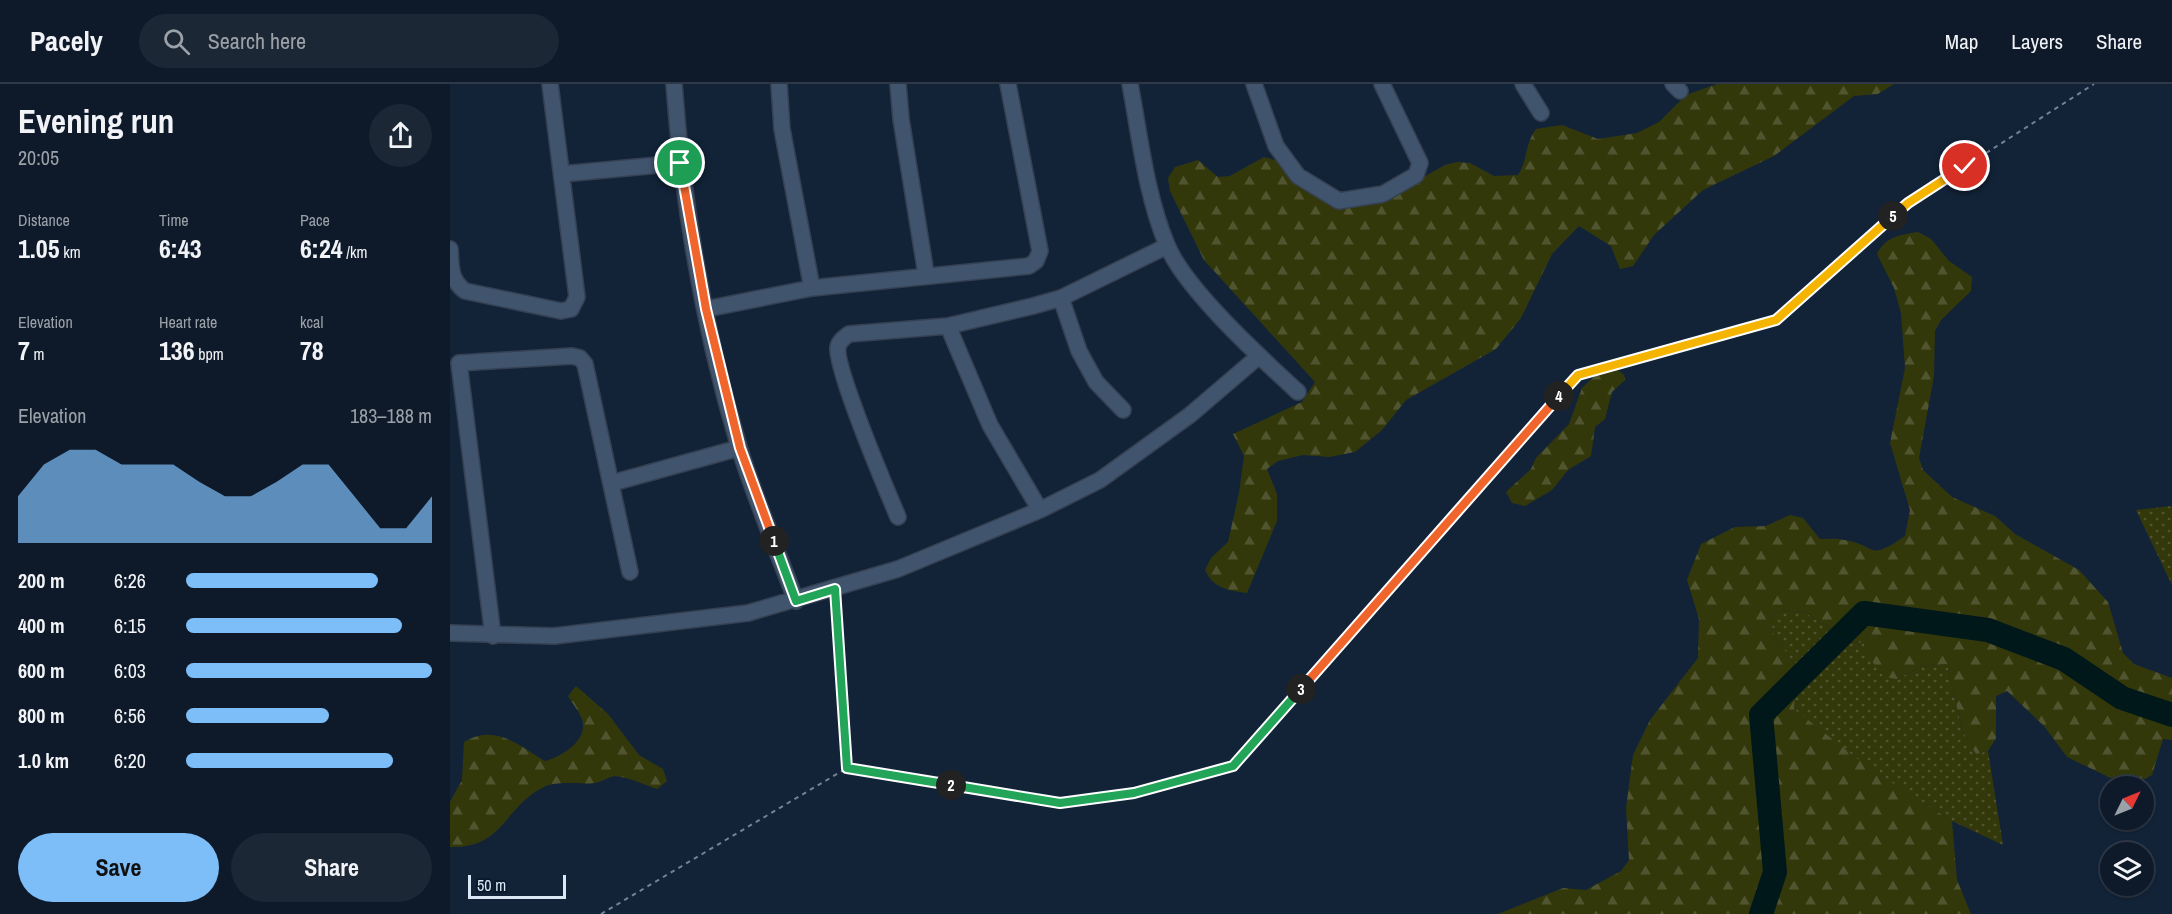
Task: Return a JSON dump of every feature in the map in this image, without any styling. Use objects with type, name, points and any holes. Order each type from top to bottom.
[{"type":"street","points":[[450,249],[451,272],[456,284],[465,291],[561,311],[571,309],[577,297],[550,84]]},
{"type":"street","points":[[674,84],[680,163],[706,309],[740,448],[796,601]]},
{"type":"street","points":[[779,84],[782,129],[812,288]]},
{"type":"street","points":[[898,84],[901,119],[926,274]]},
{"type":"street","points":[[706,309],[812,288],[926,274],[1029,266],[1040,251],[1008,84]]},
{"type":"street","points":[[1130,84],[1149,186],[1167,246],[1191,282],[1259,356],[1298,392]]},
{"type":"street","points":[[1254,84],[1281,154],[1298,176],[1339,201],[1383,195],[1416,175],[1419,170],[1420,163],[1382,84]]},
{"type":"street","points":[[1523,84],[1541,113]]},
{"type":"street","points":[[562,174],[680,163]]},
{"type":"street","points":[[898,516],[852,401],[837,349],[841,340],[849,334],[948,326],[1061,298],[1167,246]]},
{"type":"street","points":[[1061,298],[1079,351],[1096,382],[1123,410]]},
{"type":"street","points":[[948,326],[990,424],[1040,510]]},
{"type":"street","points":[[493,636],[455,363],[572,356],[580,358],[585,363],[630,572]]},
{"type":"street","points":[[450,633],[554,636],[748,613],[796,601],[898,569],[1040,510],[1101,480],[1190,415],[1259,356]]},
{"type":"street","points":[[612,483],[740,448]]},
{"type":"path","points":[[601,914],[847,768],[1060,803],[1134,793],[1233,766],[1578,375],[1776,320],[1908,203],[2094,84]]},
{"type":"path","points":[[835,589],[847,768]]},
{"type":"green space","points":[[1717,84],[1894,84],[1878,94],[1854,96],[1774,156],[1703,190],[1654,235],[1633,266],[1620,269],[1611,246],[1579,226],[1552,254],[1521,318],[1496,349],[1406,400],[1382,430],[1355,452],[1329,457],[1303,455],[1278,461],[1267,469],[1277,494],[1277,521],[1247,593],[1228,589],[1213,581],[1205,570],[1211,558],[1228,542],[1239,493],[1244,456],[1233,434],[1302,402],[1315,382],[1204,260],[1170,191],[1168,178],[1175,167],[1198,160],[1218,177],[1230,176],[1264,157],[1286,163],[1338,201],[1388,197],[1445,165],[1457,162],[1470,163],[1494,176],[1518,175],[1532,134],[1536,129],[1562,125],[1598,139],[1637,133],[1659,122],[1686,95]]},
{"type":"green space","points":[[1918,232],[1931,239],[1949,261],[1972,277],[1971,291],[1941,320],[1935,331],[1934,376],[1919,458],[1923,470],[1952,497],[1995,516],[2015,534],[2079,570],[2108,602],[2123,653],[2134,664],[2172,678],[2172,740],[2163,739],[2152,775],[2107,776],[2067,757],[2044,726],[2007,691],[1996,696],[1996,738],[1988,751],[1976,754],[1962,730],[1947,664],[1921,667],[1897,679],[1884,677],[1867,655],[1864,643],[1851,642],[1804,612],[1779,610],[1771,619],[1773,633],[1796,667],[1794,709],[1869,768],[1952,821],[1957,880],[1971,914],[1498,914],[1563,888],[1586,890],[1621,871],[1629,860],[1626,808],[1633,755],[1650,720],[1698,658],[1699,619],[1687,580],[1701,544],[1735,527],[1766,526],[1790,515],[1803,518],[1820,539],[1855,542],[1873,550],[1884,549],[1905,536],[1910,510],[1890,443],[1905,368],[1901,313],[1894,288],[1877,254],[1885,243],[1899,236]]},
{"type":"green space","points":[[1615,368],[1624,375],[1625,380],[1612,392],[1605,419],[1595,427],[1591,456],[1568,470],[1552,490],[1525,506],[1512,503],[1506,492],[1531,469],[1536,458],[1569,424],[1582,388],[1602,369]]},
{"type":"green space","points":[[2172,506],[2172,585],[2136,510]]},
{"type":"green space","points":[[1779,610],[1804,612],[1851,642],[1864,643],[1897,679],[1921,667],[1947,664],[1962,730],[1976,754],[1988,751],[2003,845],[1952,821],[1868,768],[1793,709],[1796,667],[1773,633],[1771,619]]},
{"type":"green space","points":[[576,686],[608,714],[639,755],[663,769],[667,781],[657,789],[617,776],[595,783],[550,785],[530,795],[493,834],[482,841],[468,846],[450,847],[450,802],[462,780],[464,742],[475,737],[496,735],[516,743],[545,761],[559,756],[573,746],[582,733],[581,717],[568,696]]},
{"type":"waterway","points":[[1761,914],[1775,872],[1761,715],[1864,613],[1988,630],[2064,659],[2122,698],[2172,715]]},
{"type":"route","points":[[680,163],[706,309],[740,448],[796,601],[835,589],[847,768],[1060,803],[1134,793],[1233,766],[1578,375],[1776,320],[1908,203],[1965,166]]}]
